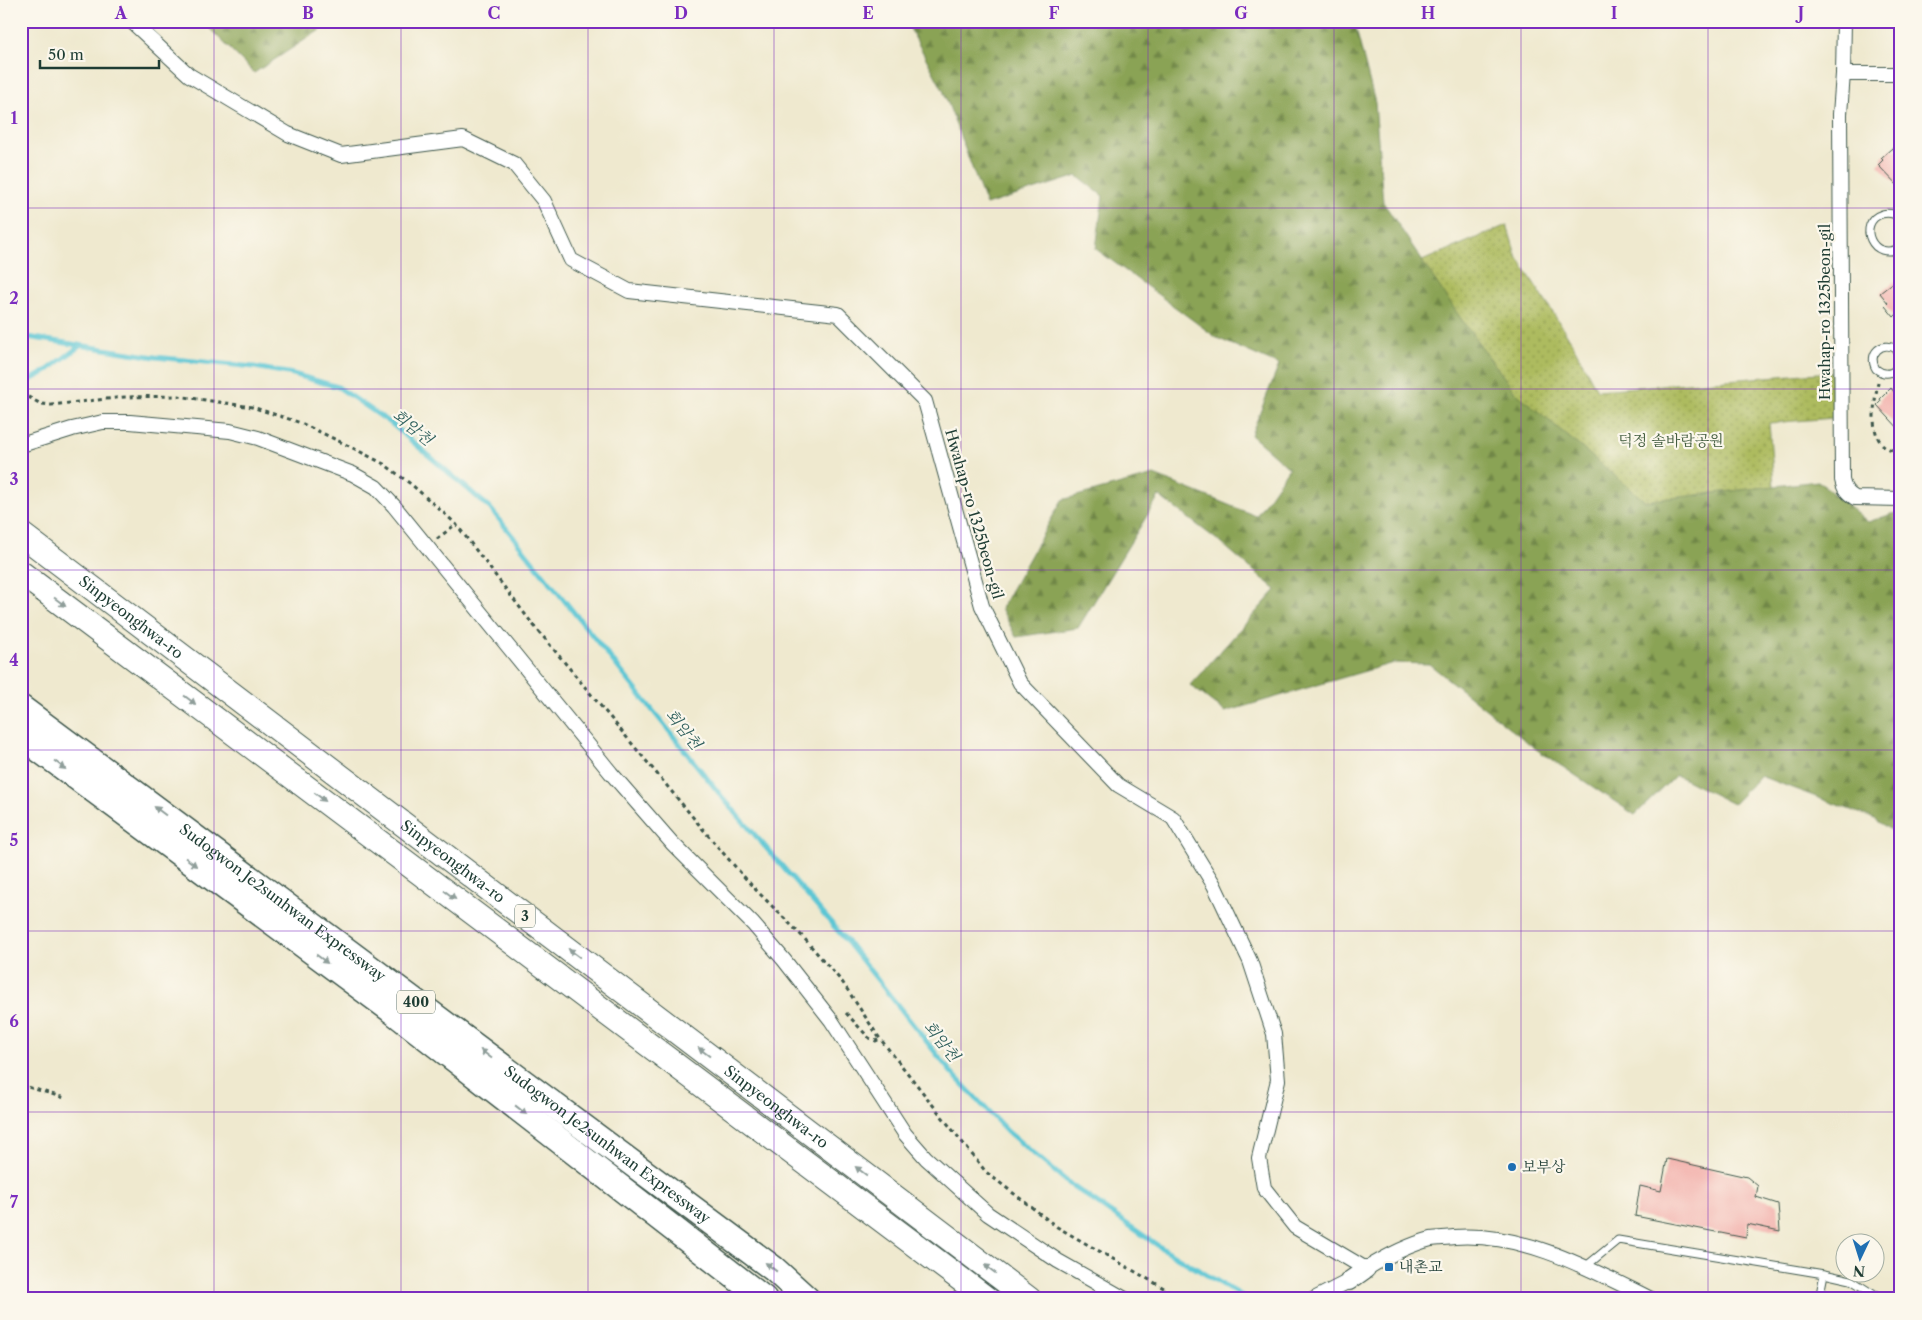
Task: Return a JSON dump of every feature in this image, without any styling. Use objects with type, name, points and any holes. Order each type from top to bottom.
[{"type":"highway","name":"Sinpyeonghwa-ro","points":[[21,534],[1029,1299]]},
{"type":"highway","name":"Sinpyeonghwa-ro","points":[[21,573],[987,1299]]},
{"type":"highway","name":"Sudogwon Je2sunhwan Expressway","points":[[21,708],[774,1269],[807,1299]]},
{"type":"highway","name":"Sudogwon Je2sunhwan Expressway","points":[[21,736],[390,1009],[764,1299]]},
{"type":"street","name":"Hwahap-ro 1325beon-gil","points":[[131,21],[189,75],[288,134],[341,155],[464,138],[514,164],[544,201],[572,260],[629,291],[838,314],[925,401],[982,606],[1020,683],[1118,785],[1173,818],[1214,885],[1250,961],[1274,1034],[1278,1080],[1259,1158],[1264,1188],[1295,1227],[1366,1269]]},
{"type":"street","points":[[1844,21],[1844,74],[1901,74]]},
{"type":"street","name":"Hwahap-ro 1325beon-gil","points":[[1844,74],[1840,114],[1842,480],[1844,488],[1849,495],[1855,498],[1901,499]]},
{"type":"street","points":[[21,445],[72,429],[103,422],[130,422],[230,431],[258,438],[353,474],[376,487],[394,506],[623,787],[672,843],[753,924],[784,960],[831,1020],[904,1134],[926,1158],[988,1214],[1058,1261],[1125,1299]]},
{"type":"street","points":[[1314,1299],[1393,1253],[1432,1239],[1466,1236],[1499,1239],[1539,1249],[1585,1267],[1651,1299]]},
{"type":"lane","points":[[1901,218],[1890,213],[1878,216],[1874,219],[1869,230],[1872,243],[1877,248],[1889,252],[1901,247]]},
{"type":"lane","points":[[1892,346],[1899,352],[1901,360],[1897,369],[1893,372],[1884,373],[1880,372],[1873,360],[1879,347],[1892,346]]},
{"type":"lane","points":[[1585,1267],[1618,1240],[1852,1280],[1881,1299]]},
{"type":"lane","points":[[1819,1299],[1824,1274]]},
{"type":"path","points":[[1880,372],[1873,410],[1874,429],[1882,443],[1888,448],[1901,451]]},
{"type":"path","points":[[21,393],[41,404]]},
{"type":"path","points":[[427,547],[456,524]]},
{"type":"path","points":[[21,1085],[65,1098]]},
{"type":"green space","points":[[212,21],[334,21],[254,73],[207,26]]},
{"type":"green space","points":[[906,21],[1354,21],[1375,103],[1383,202],[1466,326],[1515,392],[1645,501],[1818,481],[1868,522],[1901,511],[1901,838],[1875,819],[1760,776],[1733,804],[1676,775],[1635,815],[1536,749],[1429,664],[1393,663],[1225,712],[1190,685],[1276,590],[1220,542],[1159,496],[1078,628],[1016,637],[1001,608],[1062,500],[1154,475],[1256,516],[1289,468],[1251,435],[1279,365],[1217,338],[1096,249],[1103,196],[1077,176],[986,205],[943,90]]},
{"type":"green space","name":"덕정 솔바람공원","points":[[1507,225],[1516,255],[1571,341],[1597,390],[1831,372],[1834,418],[1769,423],[1774,486],[1645,501],[1515,392],[1466,326],[1422,261]]},
{"type":"building","points":[[1901,145],[1901,189],[1878,165],[1883,160],[1881,158],[1892,148],[1895,151]]},
{"type":"building","points":[[1895,281],[1901,287],[1901,318],[1897,314],[1894,317],[1885,306],[1888,303],[1880,293]]},
{"type":"building","points":[[1901,385],[1901,431],[1877,405],[1891,388],[1894,392]]},
{"type":"building","points":[[1667,1159],[1747,1177],[1758,1186],[1756,1197],[1778,1204],[1780,1231],[1747,1224],[1746,1238],[1635,1216],[1640,1186],[1661,1191]]},
{"type":"waterway","name":"회암천","points":[[21,336],[155,357],[254,367],[293,374],[338,387],[392,424],[490,508],[723,798],[845,939],[950,1071],[1008,1132],[1071,1185],[1160,1247],[1247,1299]]},
{"type":"waterway","points":[[21,385],[45,372],[80,346]]},
{"type":"place","name":"보부상","points":[[1512,1167]]},
{"type":"place","name":"내촌교","points":[[1389,1267]]}]
